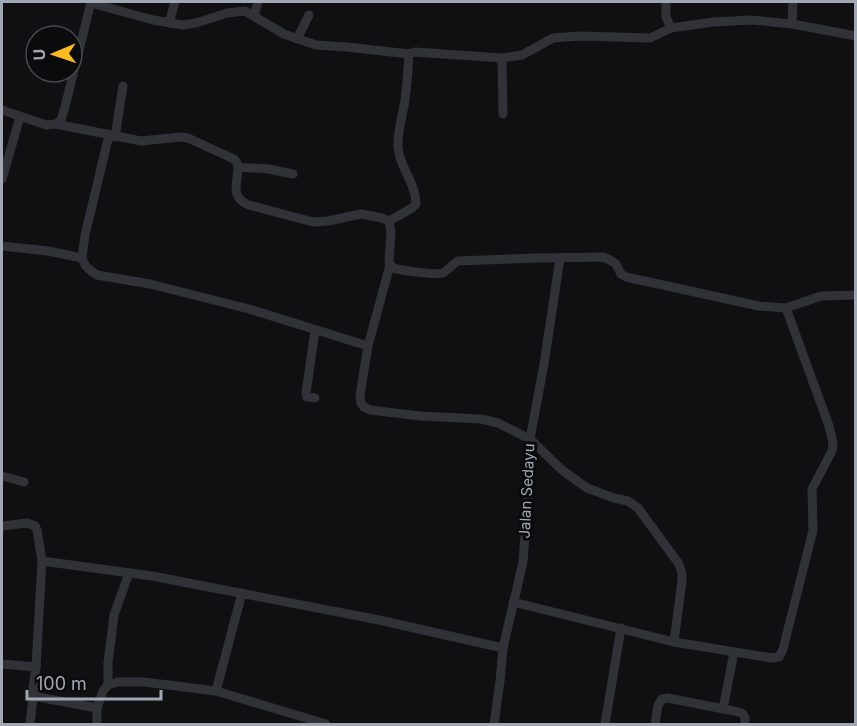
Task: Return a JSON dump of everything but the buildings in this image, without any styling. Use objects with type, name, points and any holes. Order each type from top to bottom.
[{"type":"street","points":[[56,124],[63,116],[91,2],[153,20],[183,25],[245,11],[284,34],[316,45],[409,54],[415,52],[502,58],[522,55],[553,38],[580,36],[650,38],[672,28],[702,23],[751,20],[792,24],[855,36]]},
{"type":"street","points":[[170,23],[175,2]]},
{"type":"street","points":[[254,16],[258,2]]},
{"type":"street","points":[[666,2],[666,17],[672,28]]},
{"type":"street","points":[[792,24],[793,2]]},
{"type":"street","points":[[297,39],[309,15]]},
{"type":"street","points":[[389,221],[416,204],[414,189],[399,155],[398,146],[406,97],[409,54]]},
{"type":"street","points":[[502,58],[503,114]]},
{"type":"street","points":[[123,86],[85,235],[82,258],[85,265],[97,275],[150,284],[249,309],[368,346]]},
{"type":"street","points":[[2,110],[46,125],[56,124],[145,142],[188,138],[234,159],[238,167],[236,195],[243,203],[313,222],[361,214],[389,221]]},
{"type":"street","points":[[2,179],[20,117]]},
{"type":"street","points":[[238,167],[269,169],[293,174]]},
{"type":"street","points":[[389,221],[390,265],[368,346],[360,395],[361,403],[364,407],[376,412],[481,419],[498,423],[530,439],[562,470],[587,488],[628,501],[638,508],[679,564],[682,574],[674,642]]},
{"type":"street","points":[[2,246],[48,251],[82,258]]},
{"type":"street","points":[[390,265],[394,268],[438,274],[458,261],[603,257],[616,264],[622,275],[626,277],[759,306],[786,308],[821,296],[855,295]]},
{"type":"street","name":"Jalan Sedayu","points":[[494,724],[503,648],[523,562],[530,439],[560,258]]},
{"type":"street","points":[[513,602],[674,642],[776,658],[781,654],[813,530],[812,489],[832,451],[833,443],[829,426],[786,308]]},
{"type":"street","points":[[315,330],[306,393],[309,397],[315,398]]},
{"type":"street","points":[[2,476],[24,482]]},
{"type":"street","points":[[2,526],[27,523],[35,526],[42,561],[30,724]]},
{"type":"street","points":[[42,561],[129,573],[242,593],[379,620],[503,648]]},
{"type":"street","points":[[108,685],[108,663],[114,615],[129,573]]},
{"type":"street","points":[[216,690],[242,593]]},
{"type":"street","points":[[604,724],[621,628]]},
{"type":"street","points":[[723,709],[734,652]]},
{"type":"street","points":[[2,664],[36,667]]},
{"type":"street","points":[[97,724],[97,708],[103,691],[108,685],[118,682],[144,682],[216,690],[327,724]]},
{"type":"street","points":[[34,690],[38,697],[97,708]]},
{"type":"street","points":[[655,724],[658,705],[662,699],[668,698],[743,714],[745,724]]}]
